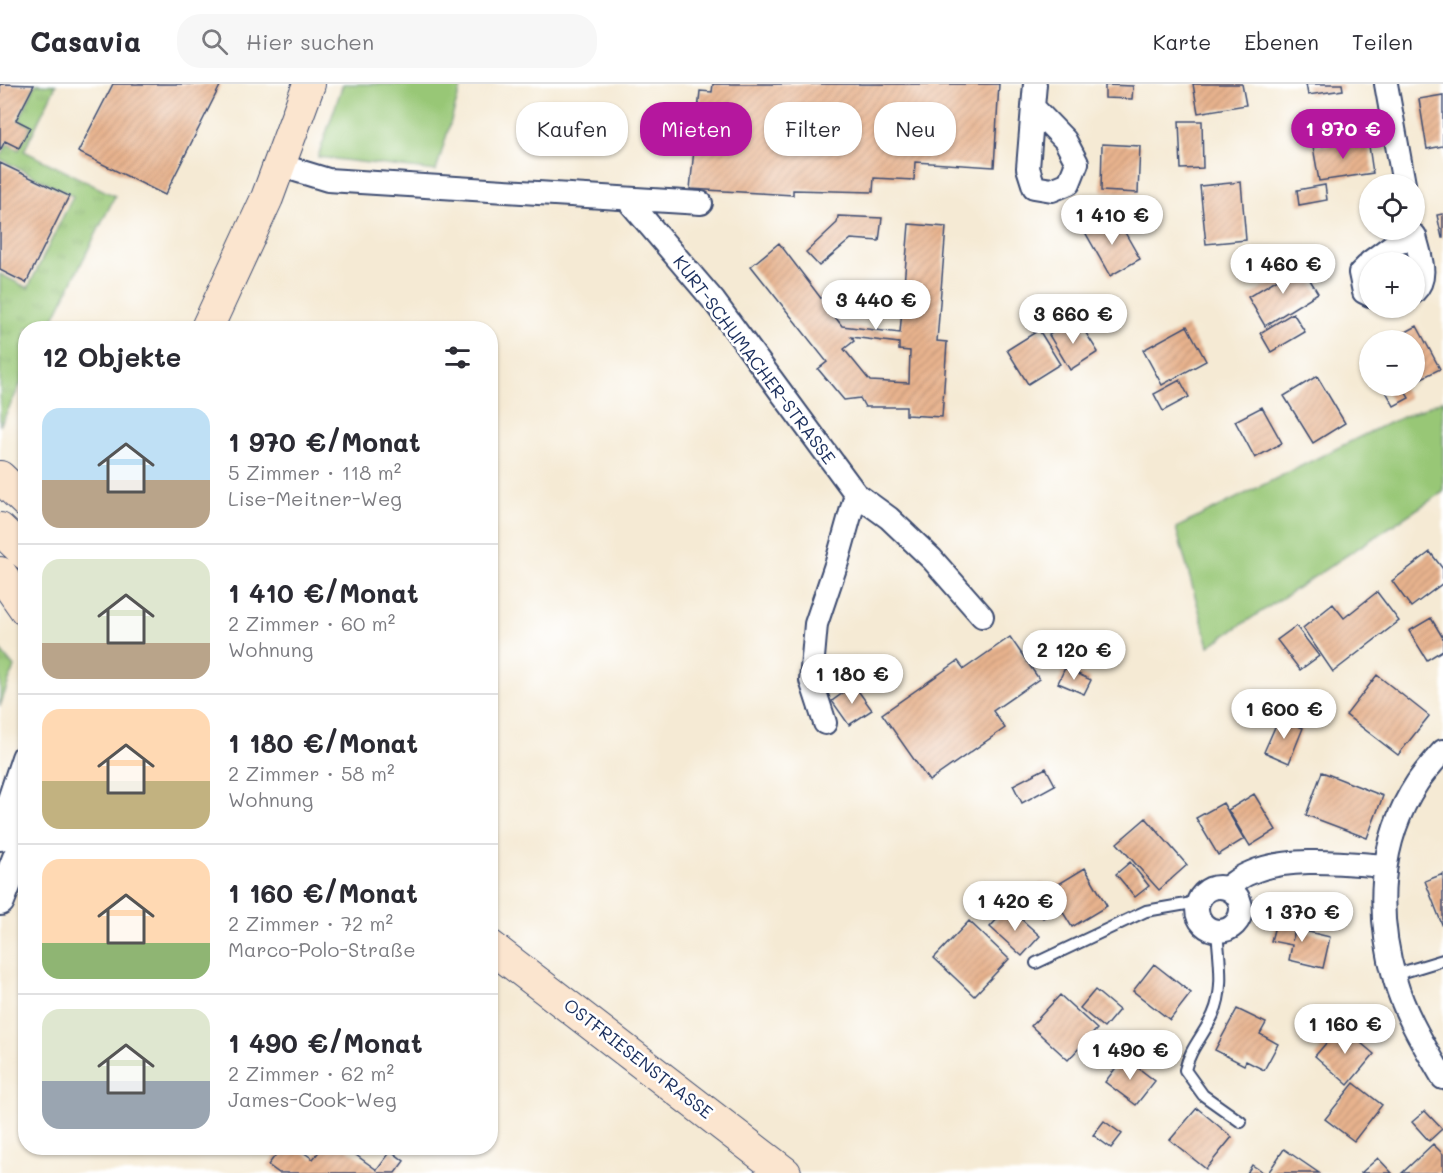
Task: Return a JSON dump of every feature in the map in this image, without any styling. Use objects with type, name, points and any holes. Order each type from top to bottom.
[{"type":"main road","points":[[231,321],[267,198],[309,84]]},
{"type":"main road","points":[[210,321],[267,198]]},
{"type":"main road","points":[[0,477],[18,494]]},
{"type":"main road","points":[[0,529],[18,546]]},
{"type":"main road","points":[[0,573],[18,599]]},
{"type":"main road","name":"OSTFRIESENSTRASSE","points":[[498,951],[785,1173]]},
{"type":"street","points":[[1034,107],[1035,84]]},
{"type":"street","points":[[1386,84],[1402,174]]},
{"type":"street","points":[[279,165],[328,180],[702,204]]},
{"type":"street","name":"KURT-SCHUMACHER-STRASSE","points":[[627,199],[714,301],[856,494],[889,518],[932,559],[982,616]]},
{"type":"street","points":[[1384,252],[1402,240]]},
{"type":"street","points":[[825,723],[811,680],[816,624],[837,562],[856,494]]},
{"type":"street","points":[[1443,751],[1417,783],[1396,822],[1384,866],[1383,907],[1394,975],[1411,1021],[1443,1078]]},
{"type":"street","points":[[0,836],[18,782]]},
{"type":"street","points":[[0,901],[18,855]]},
{"type":"street","points":[[1226,888],[1237,896],[1241,910],[1240,917],[1231,928],[1217,931],[1200,922],[1198,902],[1206,891],[1212,888],[1226,888],[1250,872],[1278,865],[1335,862],[1384,866]]},
{"type":"lane","points":[[1036,963],[1146,911],[1198,902]]},
{"type":"lane","points":[[1217,931],[1221,981],[1213,1015],[1189,1054],[1185,1070],[1203,1095],[1241,1122]]},
{"type":"lane","points":[[1394,975],[1443,960]]},
{"type":"green space","points":[[36,84],[56,85],[24,151],[115,196],[52,321],[18,321],[18,389],[0,426],[0,274],[28,288],[73,196],[0,159],[7,144],[19,150],[31,127],[19,120]]},
{"type":"green space","points":[[343,84],[462,84],[436,171],[318,157]]},
{"type":"green space","points":[[1443,400],[1443,492],[1209,646],[1176,528],[1382,426]]},
{"type":"green space","points":[[0,650],[14,667],[0,706]]},
{"type":"building","points":[[0,84],[34,85],[16,120],[30,127],[19,148],[5,141],[0,151]]},
{"type":"building","points":[[113,84],[221,84],[165,195],[78,152]]},
{"type":"building","points":[[713,84],[999,84],[994,167],[915,162],[914,180],[874,178],[873,192],[793,190],[793,195],[690,189],[693,156],[752,156],[752,102],[699,102],[700,91],[712,92]]},
{"type":"building","points":[[1193,84],[1242,84],[1246,105],[1198,113]]},
{"type":"building","points":[[1306,84],[1342,84],[1343,90],[1308,95]]},
{"type":"building","points":[[1105,85],[1133,86],[1132,99],[1105,98]]},
{"type":"building","points":[[1443,95],[1443,146],[1427,149],[1419,99]]},
{"type":"building","points":[[1179,121],[1202,121],[1203,168],[1181,169]]},
{"type":"building","points":[[1368,139],[1373,173],[1319,181],[1313,147]]},
{"type":"building","points":[[1102,144],[1140,146],[1138,193],[1101,191]]},
{"type":"building","points":[[0,163],[69,196],[26,283],[0,270]]},
{"type":"building","points":[[1241,182],[1246,240],[1206,244],[1200,186]]},
{"type":"building","points":[[1325,185],[1327,200],[1299,205],[1297,190]]},
{"type":"building","points":[[1443,214],[1443,238],[1442,238],[1437,215]]},
{"type":"building","points":[[1115,215],[1140,259],[1110,276],[1085,232]]},
{"type":"building","points":[[838,216],[882,218],[879,241],[851,239],[819,266],[806,252],[837,223]]},
{"type":"building","points":[[909,224],[946,227],[937,341],[947,342],[942,417],[906,415],[906,407],[865,407],[860,398],[844,400],[818,369],[827,362],[751,266],[779,243],[842,326],[900,333]],"holes":[[[851,337],[899,343],[899,350],[910,351],[909,383],[870,381],[844,349],[854,341]]]},
{"type":"building","points":[[1301,265],[1318,293],[1265,326],[1248,297]]},
{"type":"building","points":[[1293,313],[1305,332],[1271,352],[1260,333]]},
{"type":"building","points":[[1079,322],[1098,352],[1070,370],[1049,335],[1067,323],[1070,328]]},
{"type":"building","points":[[1187,326],[1206,361],[1162,385],[1143,350]]},
{"type":"building","points":[[1039,330],[1060,364],[1028,384],[1007,350]]},
{"type":"building","points":[[1425,341],[1440,369],[1425,376]]},
{"type":"building","points":[[1317,376],[1345,423],[1313,443],[1284,396]]},
{"type":"building","points":[[1180,380],[1189,397],[1163,411],[1154,394]]},
{"type":"building","points":[[1388,396],[1408,396],[1409,398],[1394,406]]},
{"type":"building","points":[[1262,407],[1282,443],[1255,458],[1235,421]]},
{"type":"building","points":[[1430,552],[1443,569],[1443,583],[1411,607],[1392,581]]},
{"type":"building","points":[[1377,592],[1399,621],[1333,672],[1303,628],[1333,604],[1344,618]]},
{"type":"building","points":[[1431,618],[1443,638],[1443,650],[1427,660],[1409,631]]},
{"type":"building","points":[[1296,626],[1319,656],[1300,670],[1277,640]]},
{"type":"building","points":[[1010,637],[1039,679],[993,711],[1005,728],[929,781],[882,714],[958,661],[964,669]]},
{"type":"building","points":[[1065,668],[1091,680],[1084,694],[1058,683]]},
{"type":"building","points":[[1377,675],[1429,716],[1398,755],[1346,715]]},
{"type":"building","points":[[854,685],[872,710],[849,725],[832,701]]},
{"type":"building","points":[[1279,718],[1303,728],[1289,763],[1264,752]]},
{"type":"building","points":[[1046,768],[1055,785],[1022,803],[1013,785]]},
{"type":"building","points":[[1322,772],[1383,796],[1367,838],[1306,815]]},
{"type":"building","points":[[1254,794],[1276,830],[1250,846],[1228,810]]},
{"type":"building","points":[[1223,803],[1244,839],[1218,855],[1196,818]]},
{"type":"building","points":[[1146,818],[1187,865],[1159,890],[1117,843]]},
{"type":"building","points":[[1130,862],[1149,886],[1135,897],[1116,874]]},
{"type":"building","points":[[1085,868],[1107,906],[1072,927],[1049,890]]},
{"type":"building","points":[[1443,874],[1443,927],[1425,881]]},
{"type":"building","points":[[1042,883],[1058,908],[1043,918],[1027,892]]},
{"type":"building","points":[[1008,907],[1040,936],[1022,956],[990,927]]},
{"type":"building","points":[[1277,918],[1297,922],[1292,941],[1296,929],[1330,937],[1323,968],[1289,960],[1292,945],[1271,941]]},
{"type":"building","points":[[969,921],[1009,959],[974,996],[934,958]]},
{"type":"building","points":[[1154,964],[1191,993],[1170,1020],[1133,991]]},
{"type":"building","points":[[1095,990],[1119,1010],[1104,1028],[1080,1008]]},
{"type":"building","points":[[1060,995],[1097,1029],[1068,1060],[1031,1026]]},
{"type":"building","points":[[1237,1009],[1266,1023],[1260,1034],[1278,1044],[1264,1070],[1246,1061],[1244,1065],[1215,1050]]},
{"type":"building","points":[[1341,1026],[1374,1054],[1348,1085],[1315,1056]]},
{"type":"building","points":[[1124,1057],[1155,1081],[1136,1105],[1105,1082]]},
{"type":"building","points":[[1354,1083],[1382,1105],[1354,1141],[1325,1119]]},
{"type":"building","points":[[1197,1108],[1232,1137],[1206,1169],[1170,1140]]},
{"type":"building","points":[[1425,1111],[1442,1129],[1429,1141],[1412,1122]]},
{"type":"building","points":[[1104,1121],[1122,1134],[1111,1148],[1093,1135]]},
{"type":"building","points":[[1433,1144],[1443,1154],[1443,1173],[1402,1173]]},
{"type":"building","points":[[1284,1149],[1319,1173],[1268,1173]]},
{"type":"building","points":[[276,1155],[307,1155],[313,1159],[316,1155],[356,1155],[377,1170],[388,1155],[396,1155],[404,1161],[395,1173],[279,1173],[268,1165]]},
{"type":"building","points":[[1378,1158],[1392,1173],[1361,1173]]},
{"type":"building","points":[[1252,1165],[1264,1173],[1247,1173]]}]
